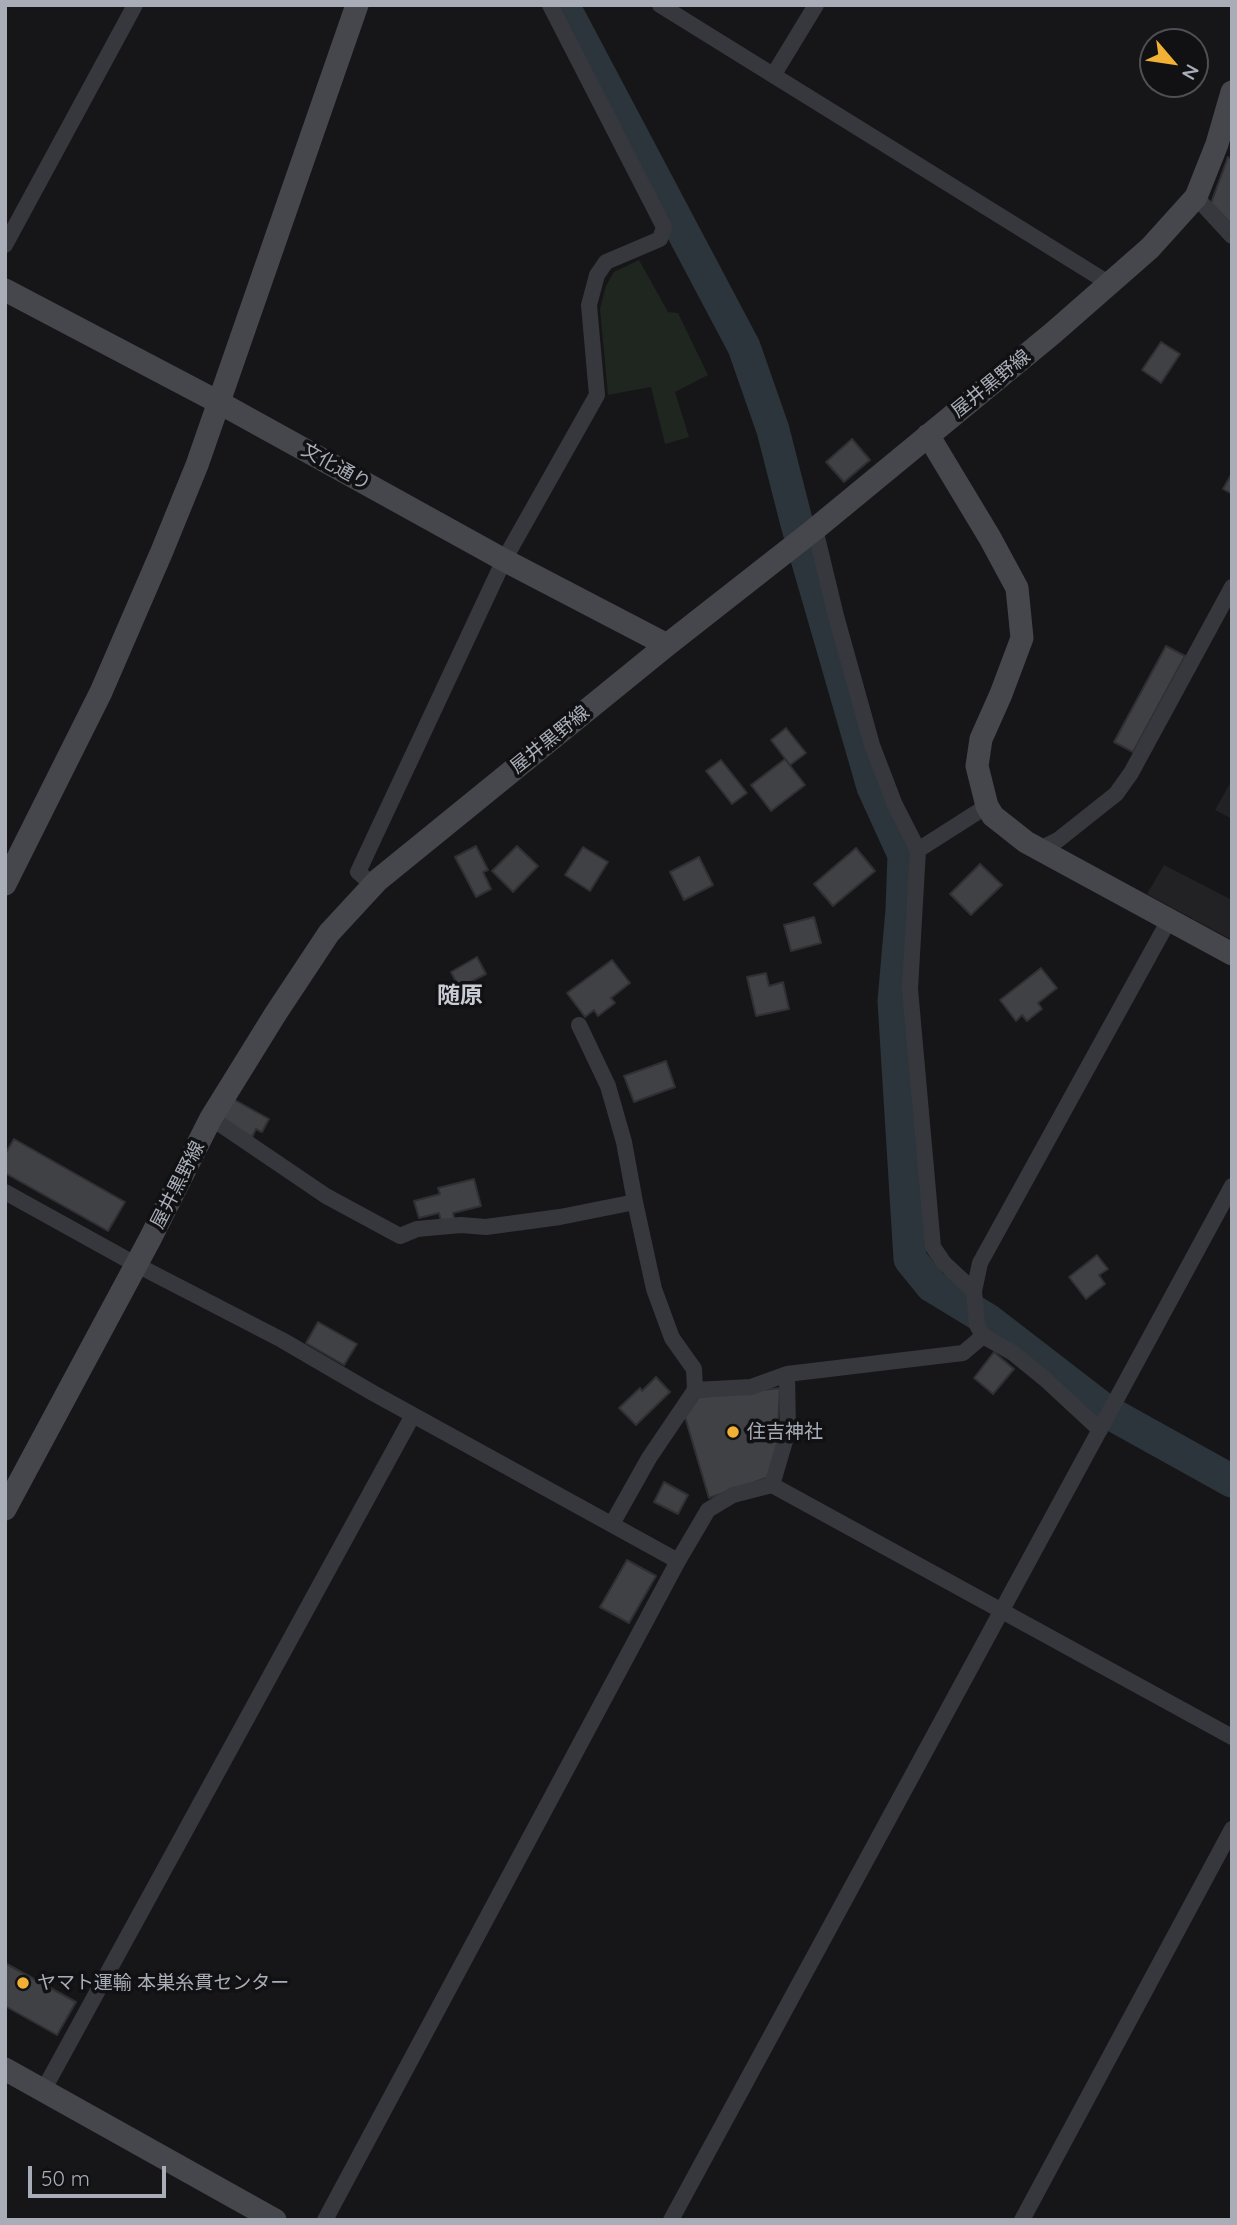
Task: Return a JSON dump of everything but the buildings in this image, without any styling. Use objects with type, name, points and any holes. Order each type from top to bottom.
[{"type":"street","points":[[5,245],[135,5]]},
{"type":"street","points":[[5,884],[101,692],[162,551],[220,403],[357,5]]},
{"type":"street","points":[[373,885],[358,872],[504,560],[597,395],[589,305],[597,275],[606,262],[660,239],[664,227],[550,5]]},
{"type":"street","points":[[660,5],[1110,284]]},
{"type":"street","points":[[774,74],[816,5]]},
{"type":"street","name":"屋井黒野線","points":[[5,1509],[211,1118],[276,1013],[330,933],[373,885],[667,645],[815,529],[1150,248],[1196,197],[1217,144],[1232,92]]},
{"type":"street","points":[[1196,197],[1232,236]]},
{"type":"street","name":"文化通り","points":[[5,290],[220,403],[504,560],[667,645]]},
{"type":"street","points":[[928,435],[1017,588],[1022,638],[1002,694],[981,739],[977,766],[987,806],[993,816],[1026,842],[1232,954]]},
{"type":"street","points":[[815,529],[872,745],[895,805],[918,850],[910,989],[933,1247],[944,1263],[974,1291]]},
{"type":"street","points":[[1040,849],[1058,840],[1116,794],[1232,587]]},
{"type":"street","points":[[918,850],[987,806]]},
{"type":"street","points":[[1100,1430],[1034,1370],[1013,1353],[983,1335],[977,1325],[974,1291],[980,1263],[1169,920]]},
{"type":"street","points":[[579,1025],[608,1086],[624,1143],[654,1289],[672,1338],[694,1369],[695,1390],[649,1458],[612,1524]]},
{"type":"street","points":[[211,1118],[326,1196],[400,1236],[417,1229],[460,1225],[486,1227],[559,1217],[635,1202]]},
{"type":"street","points":[[671,2220],[1232,1186]]},
{"type":"street","points":[[5,1192],[135,1264],[282,1340],[678,1561]]},
{"type":"street","points":[[695,1390],[751,1387],[787,1374],[963,1353],[983,1335]]},
{"type":"street","points":[[772,1485],[788,1431],[787,1374]]},
{"type":"street","points":[[44,2089],[413,1415]]},
{"type":"street","points":[[325,2220],[678,1561],[708,1510],[733,1494],[772,1485],[1232,1737]]},
{"type":"street","points":[[1021,2220],[1232,1829]]},
{"type":"street","points":[[5,2069],[275,2220]]},
{"type":"shaded area","points":[[639,260],[668,312],[678,313],[708,375],[675,392],[689,437],[665,444],[651,387],[608,395],[600,309],[606,286],[614,272]]},
{"type":"shaded area","points":[[1232,780],[1232,819],[1215,810]]},
{"type":"shaded area","points":[[1164,865],[1232,900],[1232,940],[1147,894]]},
{"type":"waterway","points":[[563,5],[744,347],[773,430],[797,524],[873,787],[904,855],[894,1001],[910,1259],[932,1286],[988,1320],[1106,1411],[1232,1481]]},
{"type":"place","name":"住吉神社","points":[[733,1432]]},
{"type":"place","name":"ヤマト運輸 本巣糸貫センター","points":[[23,1983]]},
{"type":"district","name":"随原","points":[[460,996]]}]
